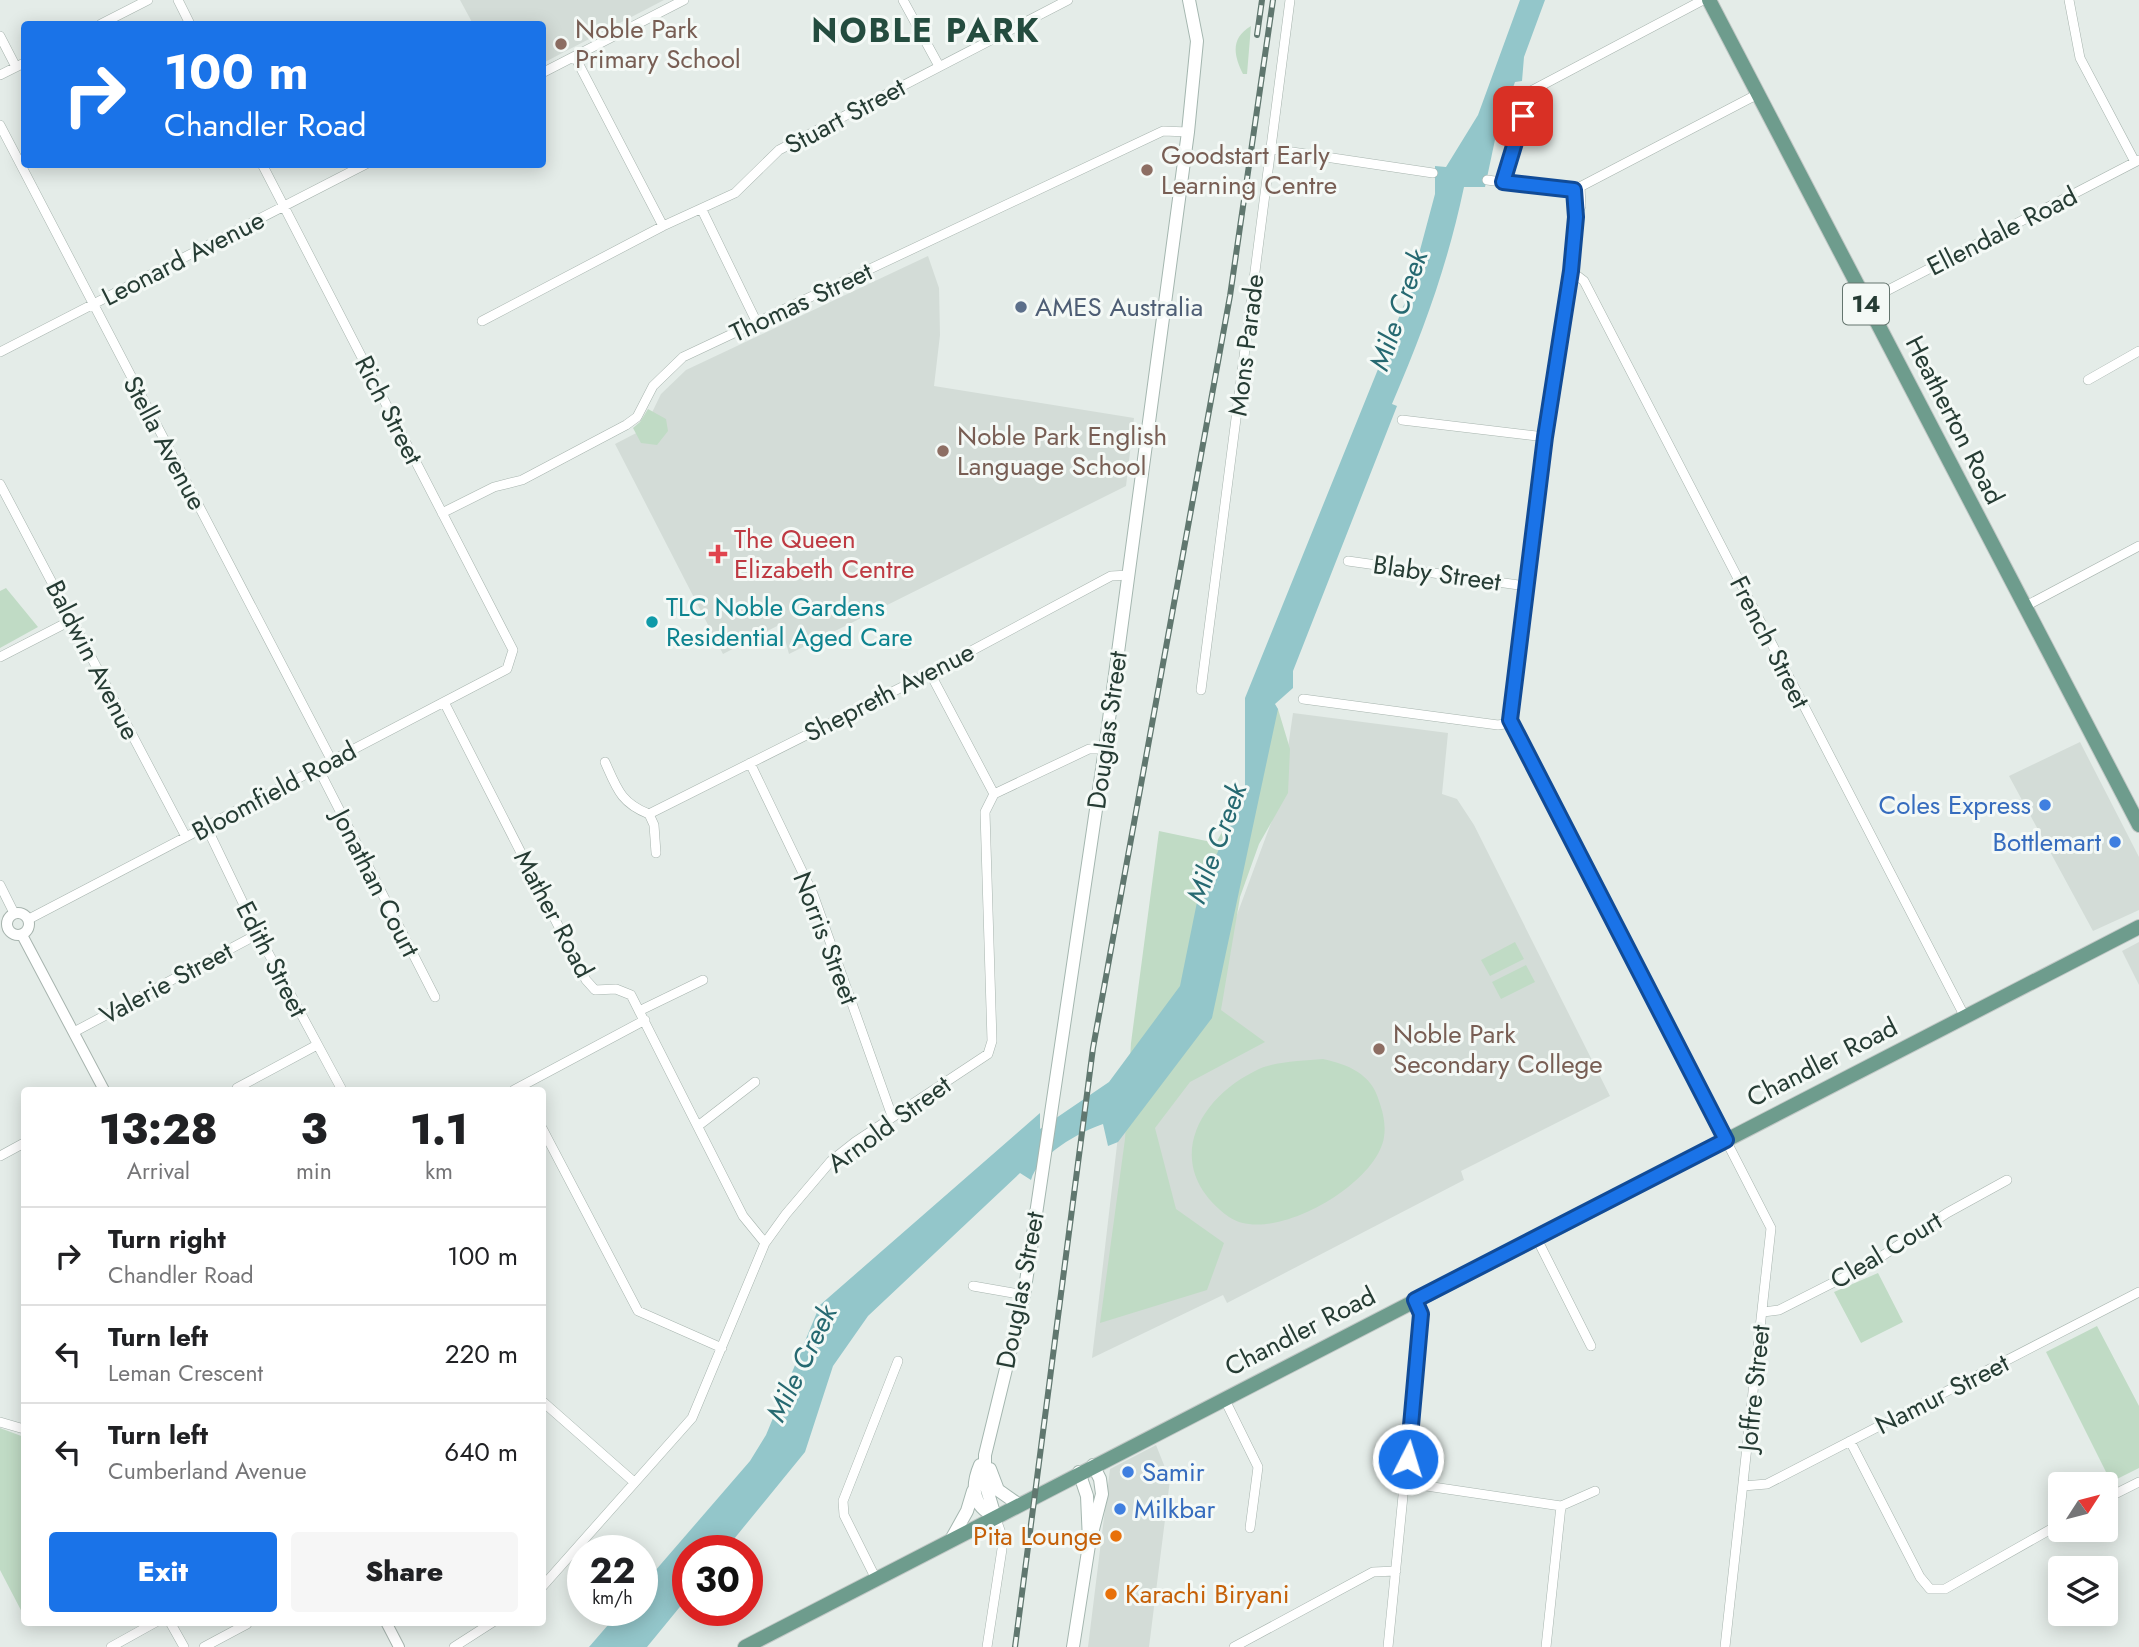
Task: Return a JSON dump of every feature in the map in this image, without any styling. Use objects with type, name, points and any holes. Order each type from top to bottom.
[{"type":"main road","name":"Douglas Street","points":[[952,1538],[967,1511],[986,1452],[1024,1295],[1049,1111],[1105,749],[1188,132],[1197,41],[1189,0]]},
{"type":"main road","name":"Heatherton Road","points":[[1709,0],[2139,825]]},
{"type":"main road","name":"Chandler Road","points":[[745,1647],[1017,1504],[2139,927]]},
{"type":"main road","name":"Douglas Street","points":[[986,1452],[985,1483],[995,1516]]},
{"type":"main road","points":[[986,1452],[993,1483],[1002,1494],[1017,1504]]},
{"type":"main road","points":[[1073,1647],[1089,1545],[1101,1494],[1100,1479],[1093,1465]]},
{"type":"main road","points":[[1079,1472],[1087,1496],[1089,1545]]},
{"type":"main road","points":[[975,1481],[978,1505],[995,1516]]},
{"type":"street","points":[[107,21],[148,0]]},
{"type":"street","points":[[178,0],[188,21]]},
{"type":"street","points":[[546,71],[684,0]]},
{"type":"street","points":[[902,0],[939,66]]},
{"type":"street","name":"Stuart Street","points":[[482,321],[663,226],[702,210],[743,187],[779,150],[1068,0]]},
{"type":"street","name":"Mons Parade","points":[[1201,690],[1290,0]]},
{"type":"street","points":[[1503,182],[1531,91],[1703,0]]},
{"type":"street","points":[[2069,0],[2080,58],[2137,161]]},
{"type":"street","points":[[0,36],[20,65],[0,75]]},
{"type":"street","points":[[575,57],[663,226]]},
{"type":"street","points":[[1487,180],[1577,188],[1759,94]]},
{"type":"street","name":"Stella Avenue","points":[[0,125],[21,166]]},
{"type":"street","name":"Thomas Street","points":[[442,513],[494,487],[522,480],[626,425],[637,417],[653,386],[683,357],[1163,131],[1188,132]]},
{"type":"street","points":[[1272,149],[1433,173]]},
{"type":"street","name":"Ellendale Road","points":[[1865,302],[2137,161]]},
{"type":"street","name":"Stella Avenue","points":[[22,168],[332,761]]},
{"type":"street","name":"Rich Street","points":[[264,168],[513,650],[513,656]]},
{"type":"street","name":"Leonard Avenue","points":[[0,352],[358,168]]},
{"type":"street","points":[[1303,699],[1498,725],[1511,723],[1545,437],[1571,271],[1576,217],[1581,206],[1577,188]]},
{"type":"street","points":[[702,210],[757,323]]},
{"type":"street","name":"French Street","points":[[1571,271],[1584,281],[1965,1017]]},
{"type":"street","points":[[2088,380],[2139,351]]},
{"type":"street","points":[[1402,420],[1545,437]]},
{"type":"street","name":"Baldwin Avenue","points":[[0,484],[186,837]]},
{"type":"street","points":[[2024,607],[2139,546]]},
{"type":"street","name":"Blaby Street","points":[[1348,561],[1526,586]]},
{"type":"street","name":"Shepreth Avenue","points":[[649,814],[930,673],[1111,576],[1129,575]]},
{"type":"street","points":[[0,657],[70,621]]},
{"type":"street","name":"Bloomfield Road","points":[[29,919],[507,670],[513,656]]},
{"type":"street","points":[[930,673],[994,794],[1088,749],[1105,749]]},
{"type":"street","name":"Mather Road","points":[[444,702],[586,980],[595,990],[616,989],[631,995],[743,1216],[765,1243]]},
{"type":"street","name":"Joffre Street","points":[[1511,723],[1771,1228],[1725,1647]]},
{"type":"street","points":[[605,762],[617,789],[629,806],[649,814],[654,825],[656,853]]},
{"type":"street","name":"Norris Street","points":[[750,763],[813,894],[892,1116]]},
{"type":"street","name":"Jonathan Court","points":[[318,768],[435,997]]},
{"type":"street","name":"Arnold Street","points":[[546,1582],[692,1418],[765,1243],[831,1161],[892,1116],[988,1054],[992,1041],[985,812],[994,794]]},
{"type":"street","name":"Edith Street","points":[[206,826],[258,934],[340,1087]]},
{"type":"street","points":[[0,885],[14,913]]},
{"type":"street","points":[[14,913],[24,914],[29,919],[28,930],[22,934],[4,930],[14,913]]},
{"type":"street","points":[[22,934],[102,1087]]},
{"type":"street","name":"Valerie Street","points":[[74,1032],[258,934]]},
{"type":"street","points":[[639,1011],[703,980]]},
{"type":"street","points":[[523,1087],[645,1020]]},
{"type":"street","points":[[238,1087],[317,1045]]},
{"type":"street","points":[[698,1126],[755,1082]]},
{"type":"street","points":[[546,1136],[638,1311],[722,1348]]},
{"type":"street","points":[[0,1156],[21,1145]]},
{"type":"street","name":"Cleal Court","points":[[1763,1312],[1779,1310],[1870,1264],[1947,1213],[2007,1180]]},
{"type":"street","points":[[1536,1237],[1591,1346]]},
{"type":"street","points":[[973,1286],[1024,1295]]},
{"type":"street","name":"Namur Street","points":[[1743,1486],[1767,1484],[2139,1292]]},
{"type":"street","points":[[1388,1647],[1421,1314],[1415,1300]]},
{"type":"street","points":[[876,1579],[844,1515],[843,1501],[898,1361]]},
{"type":"street","points":[[1224,1398],[1258,1467],[1250,1528]]},
{"type":"street","points":[[546,1405],[634,1482]]},
{"type":"street","points":[[0,1422],[21,1428]]},
{"type":"street","points":[[1850,1441],[1920,1577],[1930,1589],[1945,1589],[2048,1531]]},
{"type":"street","points":[[2118,1492],[2139,1482]]},
{"type":"street","points":[[1406,1483],[1561,1506],[1595,1491]]},
{"type":"street","points":[[1546,1647],[1561,1506]]},
{"type":"street","points":[[987,1647],[1002,1549],[1001,1533],[995,1516]]},
{"type":"street","points":[[1234,1647],[1373,1572],[1396,1571]]},
{"type":"street","points":[[111,1647],[149,1626]]},
{"type":"street","points":[[172,1626],[184,1647]]},
{"type":"street","points":[[204,1647],[243,1626]]},
{"type":"street","points":[[388,1626],[399,1647]]},
{"type":"street","points":[[454,1647],[487,1626]]},
{"type":"shaded area","name":"Noble Park Primary School","points":[[460,0],[664,0],[546,61],[546,21],[471,21]]},
{"type":"shaded area","name":"Noble Park English Language School","points":[[928,256],[939,288],[940,335],[934,386],[1134,418],[1126,486],[789,654],[781,624],[723,654],[615,444],[644,429],[661,394],[686,370]]},
{"type":"shaded area","name":"Noble Park Secondary College","points":[[1293,713],[1448,733],[1442,794],[1457,799],[1474,825],[1610,1096],[1461,1171],[1464,1180],[1227,1303],[1223,1295],[1092,1358],[1119,1128],[1205,1001],[1281,796]]},
{"type":"shaded area","points":[[2080,742],[2139,857],[2139,910],[2093,931],[2009,776]]},
{"type":"shaded area","points":[[2139,942],[2139,985],[2122,951]]},
{"type":"shaded area","points":[[1156,1445],[1170,1480],[1149,1647],[1088,1647],[1110,1469]]},
{"type":"green space","points":[[1251,26],[1247,74],[1243,74],[1237,60],[1237,41]]},
{"type":"green space","points":[[648,409],[666,419],[668,431],[657,445],[641,443],[633,428]]},
{"type":"green space","points":[[6,588],[38,627],[0,648],[0,591]]},
{"type":"green space","points":[[1274,707],[1278,709],[1290,749],[1288,793],[1259,844],[1240,897],[1221,1010],[1265,1042],[1190,1082],[1155,1128],[1176,1209],[1224,1243],[1207,1290],[1100,1323],[1125,1139],[1131,1043],[1159,831],[1216,843],[1246,788]]},
{"type":"green space","points":[[1515,942],[1524,959],[1490,976],[1481,960]]},
{"type":"green space","points":[[1526,965],[1535,982],[1501,999],[1492,982]]},
{"type":"green space","points":[[1323,1059],[1349,1067],[1365,1077],[1376,1092],[1385,1128],[1377,1155],[1363,1174],[1343,1191],[1320,1206],[1295,1217],[1270,1223],[1247,1224],[1229,1217],[1209,1198],[1196,1178],[1192,1158],[1194,1138],[1202,1118],[1233,1084],[1255,1071],[1279,1063]]},
{"type":"green space","points":[[1878,1273],[1903,1322],[1861,1343],[1834,1292]]},
{"type":"green space","points":[[2097,1326],[2139,1406],[2139,1468],[2118,1478],[2118,1472],[2106,1472],[2046,1352]]},
{"type":"green space","points":[[0,1428],[21,1436],[21,1610],[0,1570]]},
{"type":"water","name":"Mile Creek","points":[[1520,0],[1545,0],[1524,57],[1522,81],[1515,82],[1496,135],[1485,187],[1464,187],[1434,297],[1392,404],[1397,406],[1293,671],[1293,688],[1275,704],[1278,709],[1212,1018],[1118,1142],[1108,1146],[1103,1124],[1051,1153],[1035,1171],[1031,1180],[1020,1173],[868,1316],[833,1366],[805,1452],[737,1535],[686,1535],[750,1461],[766,1435],[820,1305],[1040,1113],[1040,1129],[1109,1082],[1180,986],[1197,902],[1245,786],[1245,698],[1408,295],[1435,194],[1435,166],[1446,167],[1478,115]]},
{"type":"water","points":[[672,1551],[672,1617],[647,1647],[589,1647],[607,1626],[658,1626],[658,1567]]},
{"type":"railway","points":[[1257,35],[1262,0]]},
{"type":"railway","points":[[1015,1647],[1093,1048],[1230,296],[1273,0]]},
{"type":"place","name":"Noble Park Primary School","points":[[561,44]]},
{"type":"place","name":"Goodstart Early Learning Centre","points":[[1147,170]]},
{"type":"place","name":"AMES Australia","points":[[1021,307]]},
{"type":"place","name":"Noble Park English Language School","points":[[943,451]]},
{"type":"place","name":"The Queen Elizabeth Centre","points":[[718,554]]},
{"type":"place","name":"TLC Noble Gardens Residential Aged Care","points":[[652,622]]},
{"type":"place","name":"Coles Express","points":[[2045,805]]},
{"type":"place","name":"Bottlemart","points":[[2115,842]]},
{"type":"place","name":"Noble Park Secondary College","points":[[1379,1049]]},
{"type":"place","name":"Samir","points":[[1128,1472]]},
{"type":"place","name":"Milkbar","points":[[1120,1509]]},
{"type":"place","name":"Pita Lounge","points":[[1116,1536]]},
{"type":"place","name":"Karachi Biryani","points":[[1111,1594]]},
{"type":"district","name":"NOBLE PARK","points":[[926,30]]},
{"type":"route","points":[[1408,1459],[1421,1314],[1415,1300],[1726,1140],[1510,720],[1545,437],[1571,271],[1576,217],[1574,190],[1503,182],[1523,116]]}]
